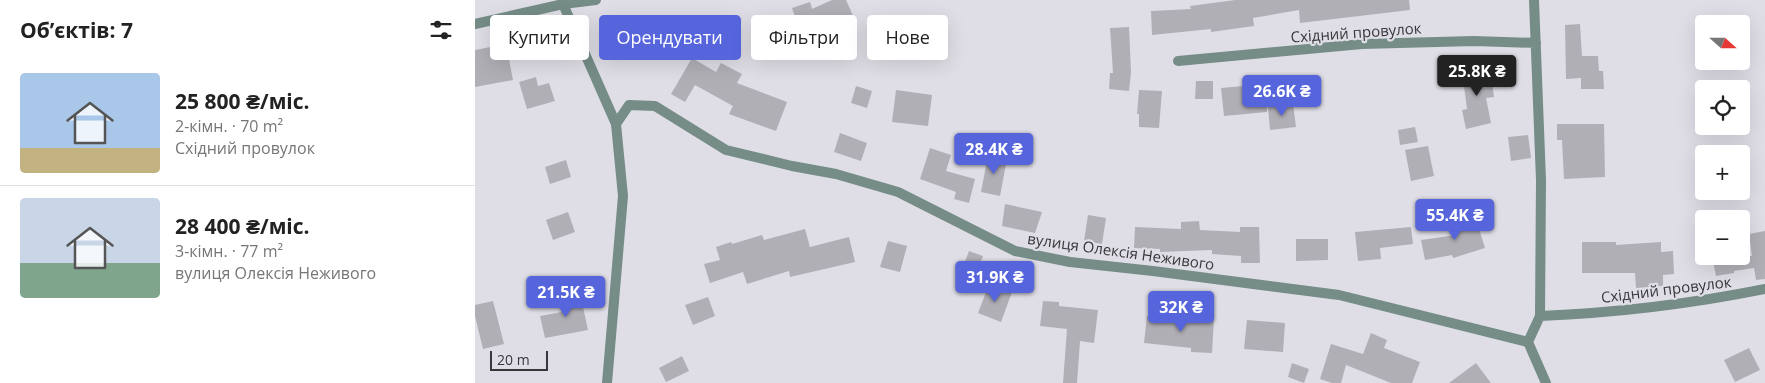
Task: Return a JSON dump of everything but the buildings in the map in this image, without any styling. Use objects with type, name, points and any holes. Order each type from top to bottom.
[{"type":"street","points":[[475,24],[563,4],[596,0]]},
{"type":"street","points":[[1535,0],[1541,180],[1540,316],[1528,342],[1546,383]]},
{"type":"street","points":[[563,4],[615,124],[623,196],[607,383]]},
{"type":"street","name":"Східний провулок","points":[[1178,62],[1362,44],[1474,41],[1536,43]]},
{"type":"street","name":"вулиця Олексія Неживого","points":[[615,124],[629,105],[655,106],[726,150],[792,166],[836,174],[898,192],[1015,251],[1070,262],[1339,295],[1528,342]]},
{"type":"street","name":"Східний провулок","points":[[1540,316],[1583,314],[1704,301],[1765,289]]}]
